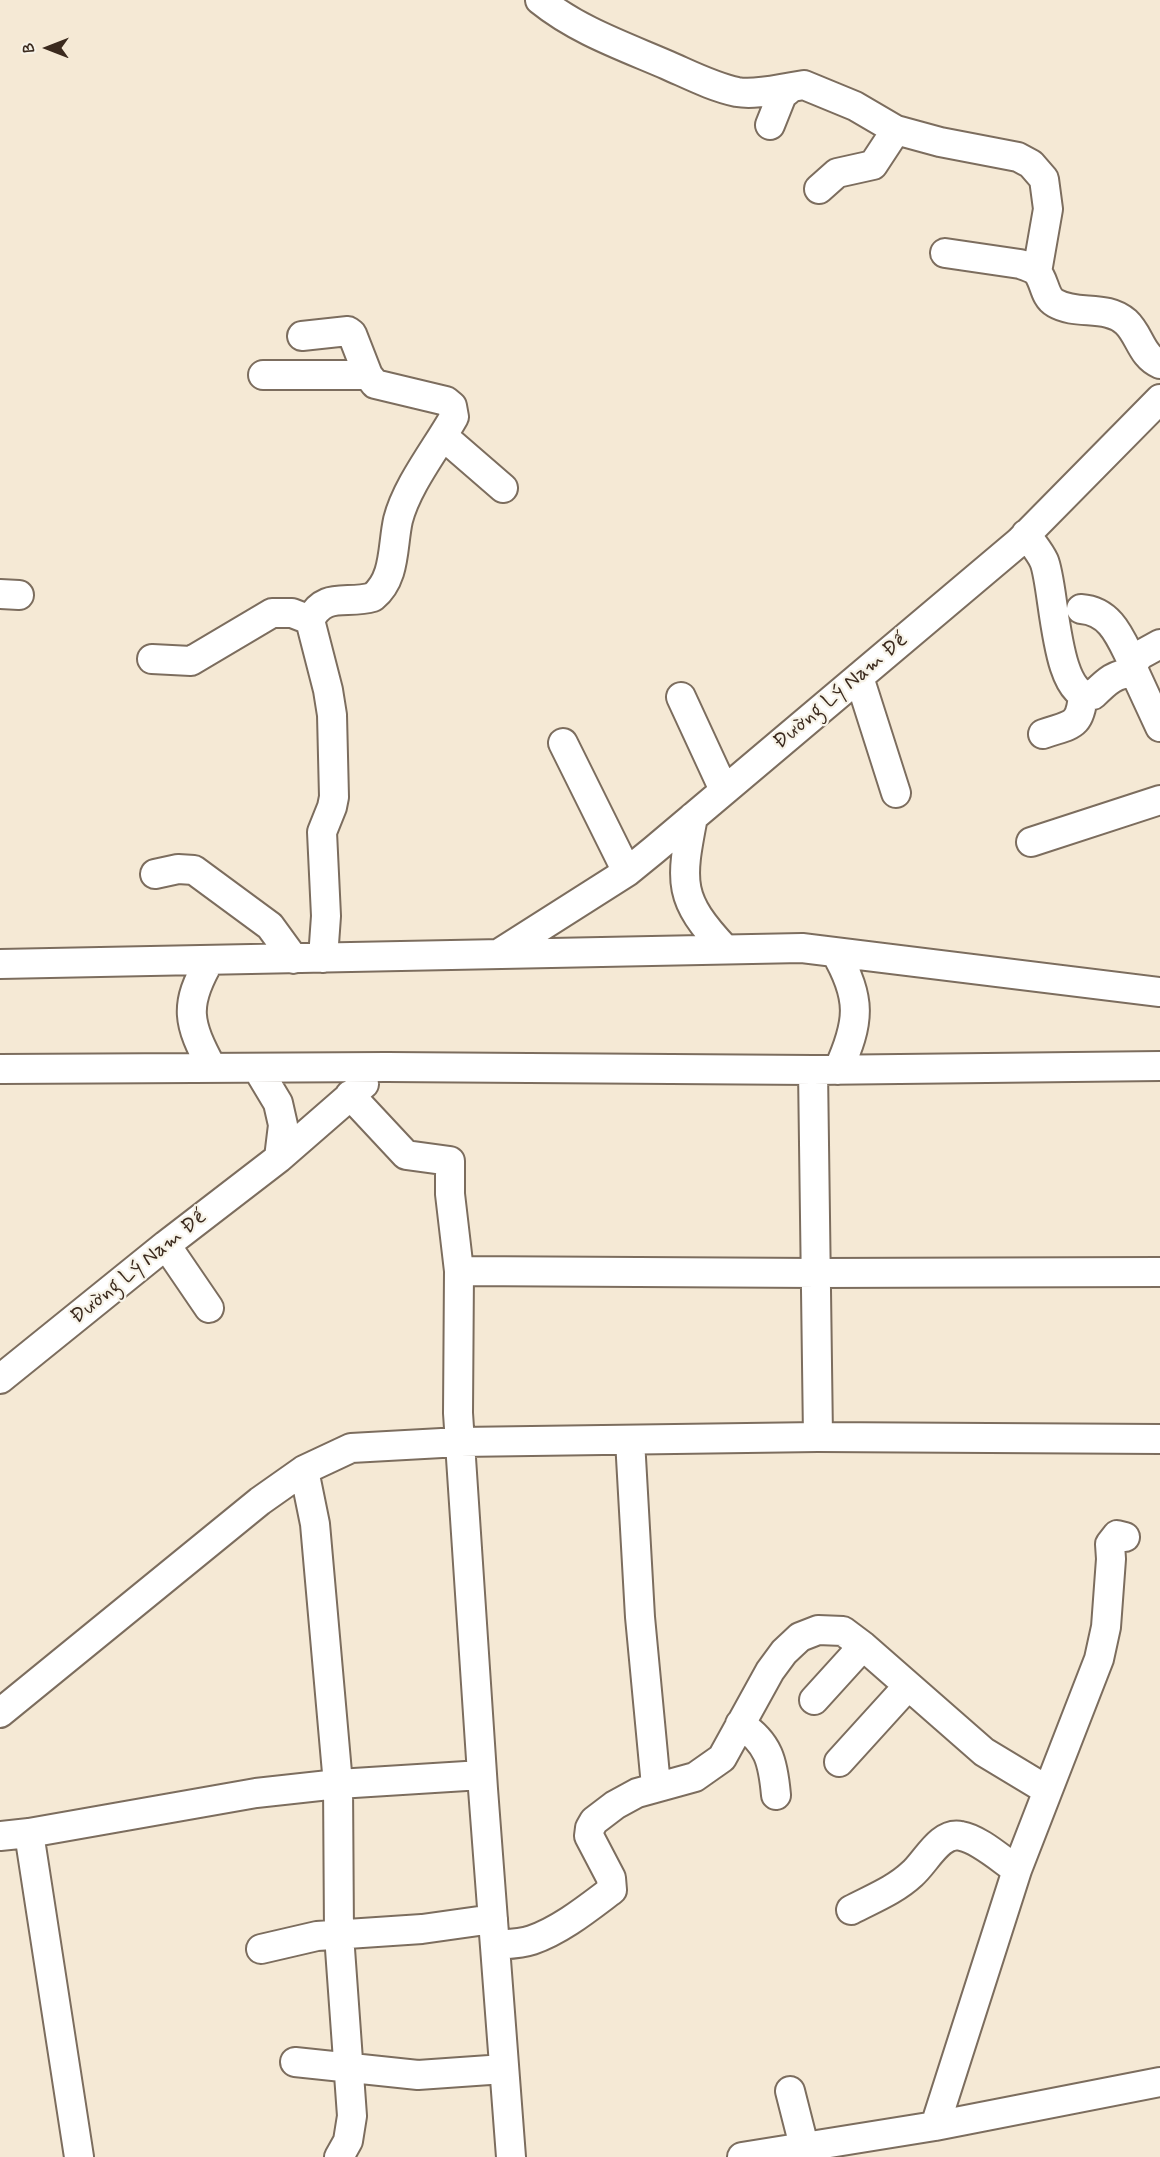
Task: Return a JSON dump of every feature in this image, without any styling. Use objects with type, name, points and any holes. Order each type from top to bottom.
[{"type":"street","points":[[540,0],[578,26],[714,85],[738,92],[753,93],[804,85],[855,106],[896,130],[1018,157],[1031,164],[1044,179],[1048,209],[1037,272],[1052,302],[1061,306],[1109,312],[1120,318],[1128,324],[1150,360],[1160,364]]},
{"type":"street","points":[[770,125],[782,94],[792,87]]},
{"type":"street","points":[[819,189],[837,173],[873,165],[896,130]]},
{"type":"street","points":[[945,253],[1020,264],[1037,272]]},
{"type":"street","points":[[302,336],[348,331],[352,334],[368,375],[375,384],[446,401],[452,406],[453,417],[407,496],[399,520],[386,583],[373,597],[322,604],[315,610],[310,620],[323,666],[332,715],[334,797],[322,832],[326,916],[324,958]]},
{"type":"street","points":[[263,375],[368,375]]},
{"type":"street","name":"Đường Lý Nam Đế","points":[[498,954],[627,873],[1026,534],[1160,399]]},
{"type":"street","points":[[443,436],[503,488]]},
{"type":"street","points":[[1026,534],[1045,562],[1063,665],[1075,689],[1083,695],[1093,695],[1107,682],[1129,668],[1140,655],[1160,644]]},
{"type":"street","points":[[1081,609],[1090,609],[1105,616],[1114,626],[1129,668],[1136,673],[1160,727]]},
{"type":"street","points":[[152,659],[191,661],[272,613],[292,613],[310,620]]},
{"type":"street","points":[[859,677],[896,793]]},
{"type":"street","points":[[1043,734],[1076,722],[1081,712],[1083,695]]},
{"type":"street","points":[[681,697],[724,790]]},
{"type":"street","points":[[563,743],[627,873]]},
{"type":"street","points":[[1031,842],[1160,800]]},
{"type":"street","points":[[693,817],[685,855],[684,876],[689,900],[701,924],[725,950]]},
{"type":"street","points":[[155,874],[178,869],[194,870],[270,926],[294,958]]},
{"type":"street","points":[[0,964],[802,948],[1160,992]]},
{"type":"street","points":[[818,1437],[818,1273],[826,1070],[851,1040],[855,1016],[854,993],[847,972],[835,952]]},
{"type":"street","points":[[210,960],[192,998],[192,1018],[197,1040],[212,1068]]},
{"type":"street","points":[[0,1069],[387,1067],[826,1070],[1160,1066]]},
{"type":"street","name":"Đường Lý Nam Đế","points":[[0,1379],[166,1245],[279,1158],[350,1095],[387,1067]]},
{"type":"street","points":[[256,1068],[278,1103],[283,1125],[279,1158]]},
{"type":"street","points":[[350,1095],[406,1155],[450,1161],[450,1194],[459,1271],[458,1413],[511,2157]]},
{"type":"street","points":[[166,1245],[209,1308]]},
{"type":"street","points":[[459,1271],[1160,1272]]},
{"type":"street","points":[[0,1713],[260,1501],[304,1470],[351,1448],[460,1442],[818,1437],[1160,1439]]},
{"type":"street","points":[[630,1440],[640,1617],[656,1786]]},
{"type":"street","points":[[304,1470],[315,1524],[338,1784],[339,1935],[352,2116],[348,2142],[339,2157]]},
{"type":"street","points":[[934,2126],[1017,1870],[1099,1659],[1106,1627],[1110,1544],[1117,1535],[1125,1537]]},
{"type":"street","points":[[261,1949],[317,1936],[422,1929],[494,1932],[520,1943],[534,1940],[583,1911],[612,1890],[611,1878],[589,1836],[594,1821],[615,1805],[637,1793],[695,1777],[722,1758],[770,1671],[784,1652],[800,1637],[818,1630],[843,1631],[984,1752],[1047,1790]]},
{"type":"street","points":[[814,1700],[863,1646]]},
{"type":"street","points":[[839,1762],[908,1686]]},
{"type":"street","points":[[740,1724],[756,1735],[770,1758],[776,1795]]},
{"type":"street","points":[[0,1836],[29,1833],[256,1792],[338,1784],[482,1775]]},
{"type":"street","points":[[29,1833],[79,2157]]},
{"type":"street","points":[[851,1910],[883,1894],[912,1875],[945,1838],[961,1835],[975,1841],[1017,1870]]},
{"type":"street","points":[[295,2061],[418,2075],[504,2069]]},
{"type":"street","points":[[742,2157],[934,2126],[1160,2082]]},
{"type":"street","points":[[790,2091],[804,2146]]}]
